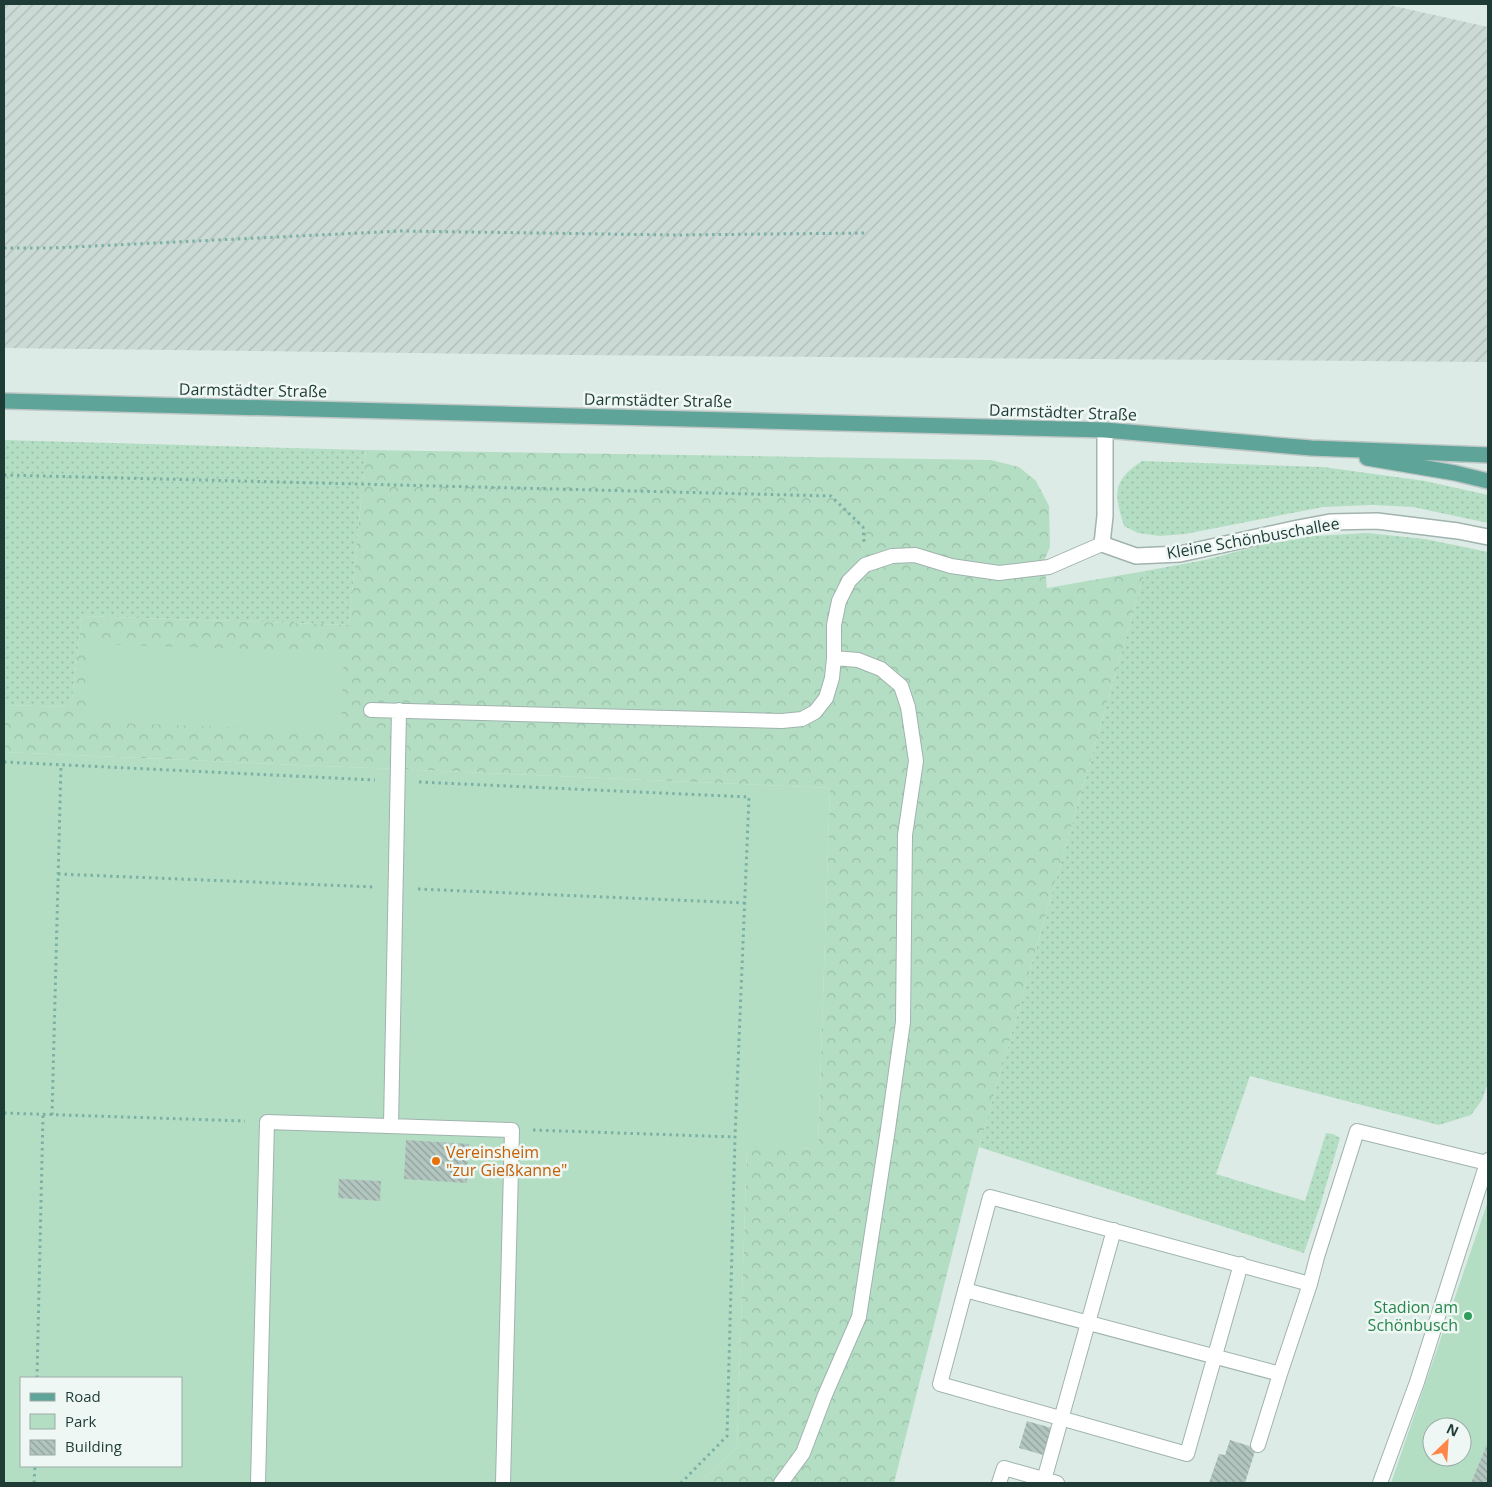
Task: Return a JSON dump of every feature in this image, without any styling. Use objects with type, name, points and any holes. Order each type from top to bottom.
[{"type":"main road","name":"Darmstädter Straße","points":[[4,401],[1106,430],[1311,448],[1488,455]]},
{"type":"main road","name":"Darmstädter Straße","points":[[1311,448],[1455,473],[1488,481]]},
{"type":"street","points":[[1102,544],[1105,516],[1106,430]]},
{"type":"street","name":"Kleine Schönbuschallee","points":[[1102,544],[1136,556],[1180,554],[1306,526],[1330,522],[1377,521],[1458,531],[1488,537]]},
{"type":"lane","points":[[371,710],[782,721],[802,719],[815,712],[826,698],[832,678],[834,624],[839,601],[849,581],[866,565],[892,556],[915,555],[951,566],[999,573],[1049,567],[1102,544]]},
{"type":"lane","points":[[781,1483],[803,1453],[858,1317],[903,1022],[905,834],[916,761],[908,707],[901,686],[881,669],[858,660],[834,658]]},
{"type":"lane","points":[[391,1126],[399,710]]},
{"type":"lane","points":[[258,1483],[267,1122],[512,1130],[504,1483]]},
{"type":"lane","points":[[1258,1445],[1357,1131],[1488,1161],[1417,1382],[1380,1483]]},
{"type":"lane","points":[[1241,1264],[1187,1454],[940,1384],[990,1197],[1241,1264],[1310,1284]]},
{"type":"lane","points":[[999,1483],[1004,1468],[1051,1481],[1062,1418],[1114,1230]]},
{"type":"lane","points":[[965,1290],[1280,1374]]},
{"type":"path","points":[[4,248],[52,248],[401,231],[674,235],[868,233]]},
{"type":"path","points":[[4,475],[831,496],[863,527],[866,565]]},
{"type":"path","points":[[4,762],[750,796],[735,1137],[727,1436],[681,1483]]},
{"type":"path","points":[[52,1115],[60,765]]},
{"type":"path","points":[[4,1113],[267,1122]]},
{"type":"path","points":[[37,1377],[43,1115]]},
{"type":"path","points":[[512,1130],[735,1137]]},
{"type":"path","points":[[34,1483],[35,1467]]},
{"type":"shaded area","points":[[4,4],[1385,4],[1488,27],[1488,362],[574,355],[4,348]]},
{"type":"green space","points":[[4,440],[366,450],[349,625],[82,616],[71,707],[4,705]]},
{"type":"green space","points":[[366,450],[991,460],[1019,467],[1036,481],[1049,506],[1050,547],[1044,561],[1047,588],[1145,571],[979,1147],[894,1483],[699,1483],[737,1448],[747,1146],[818,1149],[830,788],[4,752],[4,705],[71,707],[82,616],[349,625]]},
{"type":"green space","points":[[1142,461],[1323,467],[1425,481],[1488,495],[1488,523],[1413,507],[1373,505],[1323,507],[1185,534],[1160,536],[1138,533],[1124,526],[1117,497],[1120,482],[1132,468]]},
{"type":"green space","points":[[1367,533],[1425,539],[1488,552],[1488,1083],[1482,1100],[1471,1115],[1439,1125],[1250,1076],[1216,1174],[1305,1201],[1326,1133],[1340,1138],[1304,1253],[979,1147],[1145,571],[1205,560],[1262,545],[1314,536]]},
{"type":"green space","points":[[89,644],[344,652],[341,731],[87,722]]},
{"type":"green space","points":[[4,752],[830,788],[818,1149],[747,1147],[737,1448],[699,1483],[4,1483]]},
{"type":"green space","name":"Stadion am Schönbusch","points":[[1487,1204],[1488,1205],[1488,1483],[1391,1483]]},
{"type":"building","name":"Vereinsheim \"zur Gießkanne\"","points":[[406,1140],[469,1144],[467,1183],[404,1179]]},
{"type":"building","points":[[339,1179],[381,1181],[380,1201],[338,1198]]},
{"type":"building","points":[[1027,1421],[1055,1429],[1047,1456],[1019,1448]]},
{"type":"building","points":[[1230,1440],[1256,1448],[1245,1483],[1209,1483],[1219,1454],[1225,1455]]},
{"type":"building","points":[[1488,1442],[1488,1483],[1471,1483]]},
{"type":"place","name":"Vereinsheim \"zur Gießkanne\"","points":[[436,1161]]},
{"type":"place","name":"Stadion am Schönbusch","points":[[1468,1316]]}]
